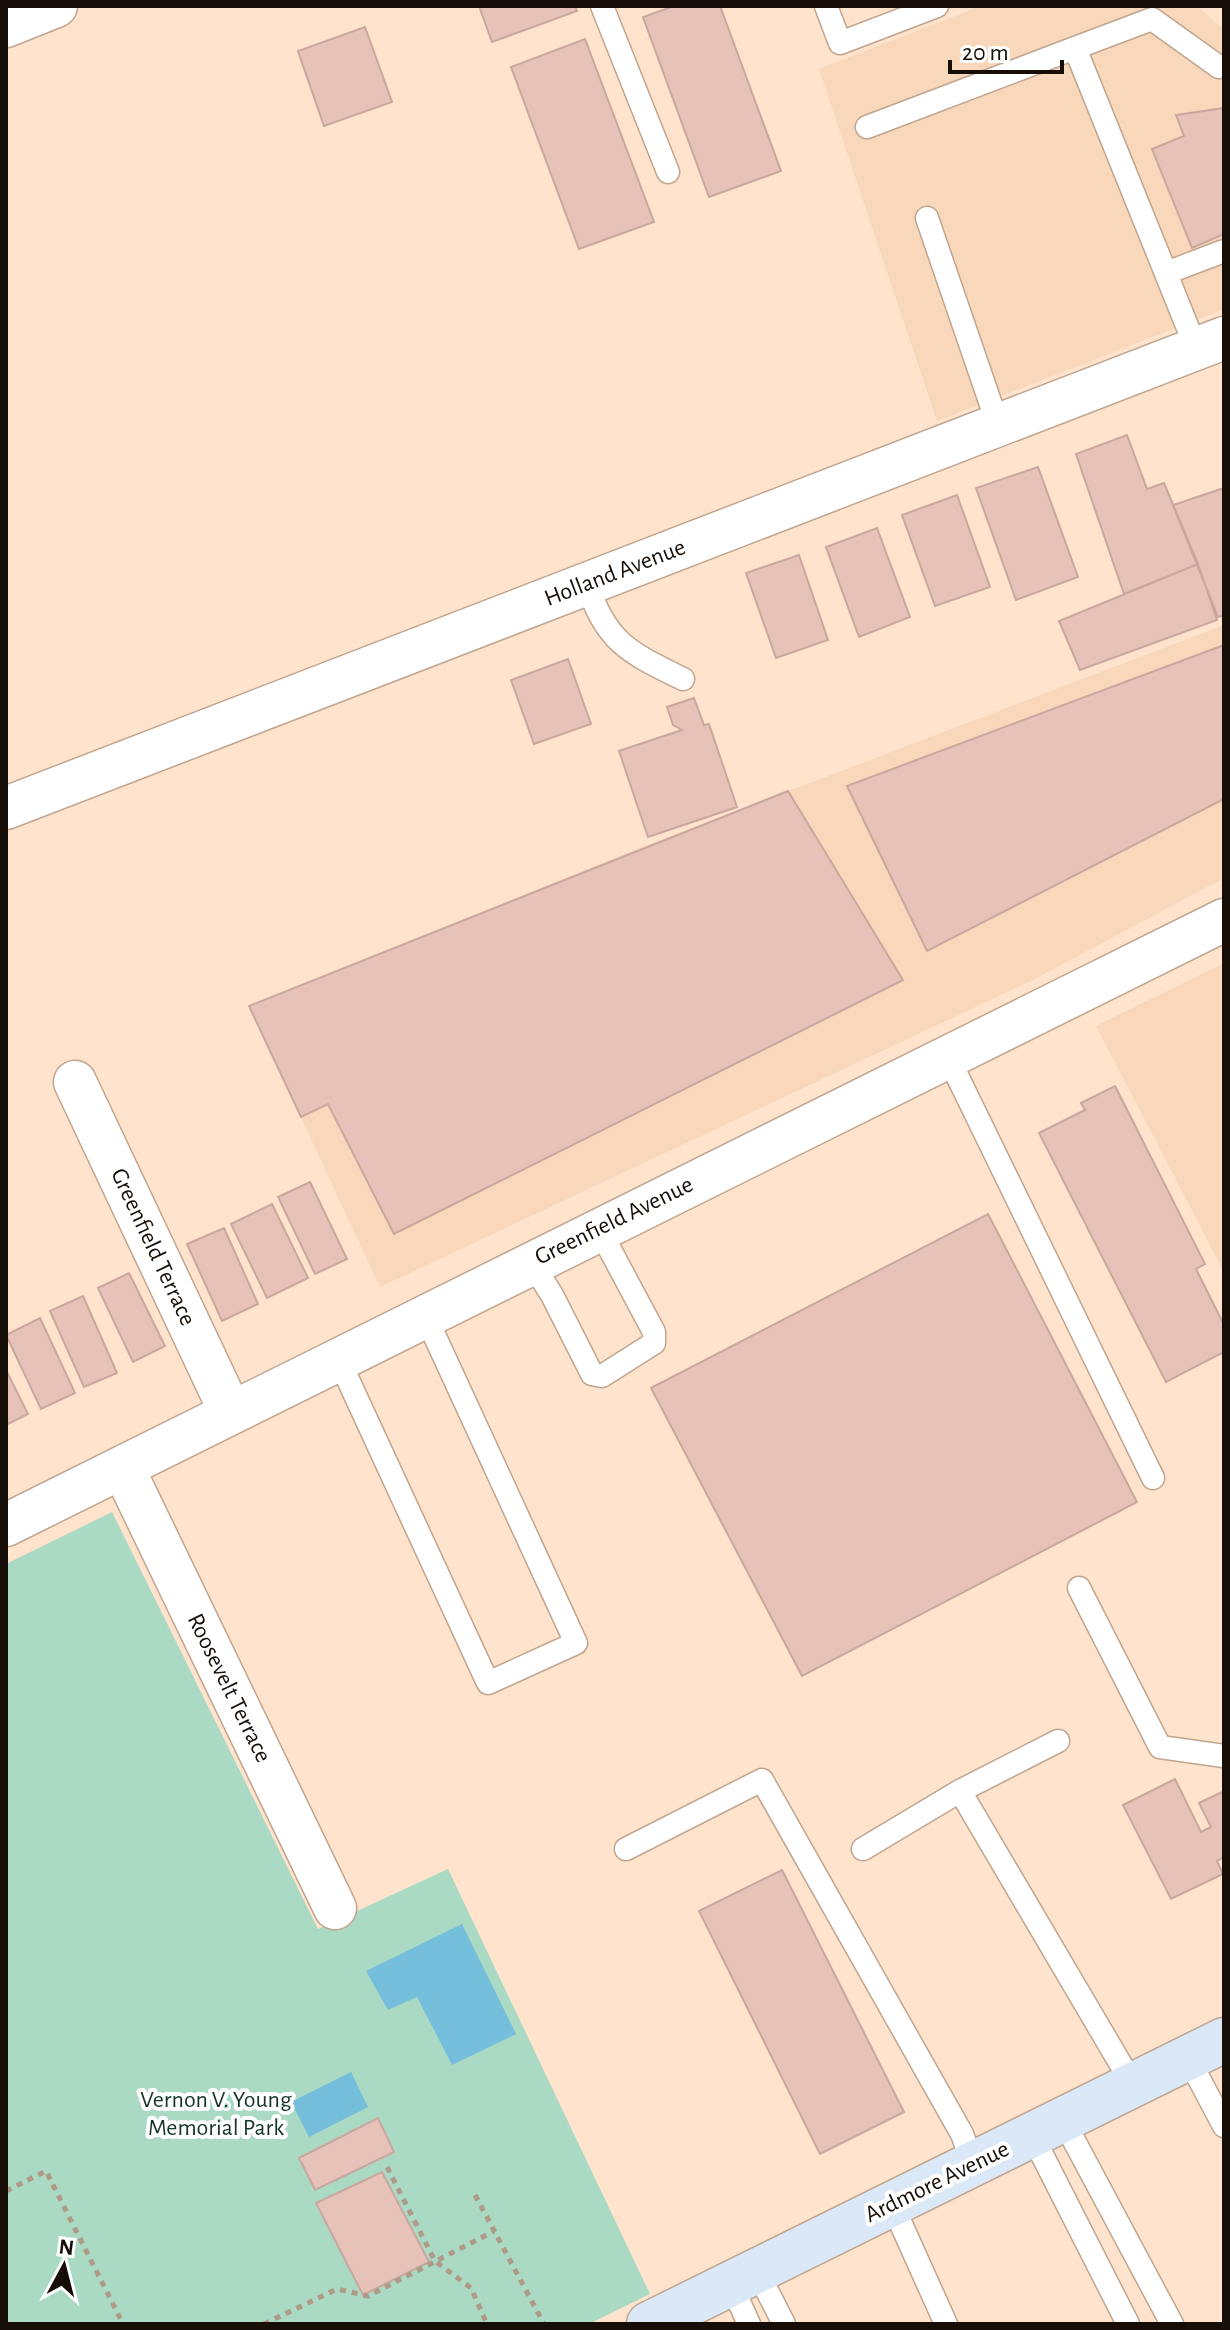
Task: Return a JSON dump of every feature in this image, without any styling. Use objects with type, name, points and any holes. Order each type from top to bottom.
[{"type":"street","points":[[6,26],[56,6]]},
{"type":"street","name":"Holland Avenue","points":[[6,808],[1210,343]]},
{"type":"street","name":"Greenfield Avenue","points":[[6,1525],[230,1411],[1224,920]]},
{"type":"street","name":"Greenfield Terrace","points":[[75,1082],[230,1411]]},
{"type":"street","name":"Roosevelt Terrace","points":[[123,1468],[335,1908]]},
{"type":"street","name":"Ardmore Avenue","points":[[649,2324],[1206,2049]]},
{"type":"lane","points":[[602,6],[668,172]]},
{"type":"lane","points":[[826,6],[840,43],[937,6]]},
{"type":"lane","points":[[867,127],[1152,19],[1219,67]]},
{"type":"lane","points":[[1075,48],[1166,273],[1210,343]]},
{"type":"lane","points":[[927,218],[998,425]]},
{"type":"lane","points":[[1166,273],[1224,251]]},
{"type":"lane","points":[[587,583],[596,614],[629,653],[683,679]]},
{"type":"lane","points":[[948,1057],[1153,1478]]},
{"type":"lane","points":[[531,1262],[552,1295],[592,1374],[602,1376],[654,1343],[654,1332],[599,1229]]},
{"type":"lane","points":[[338,1358],[488,1683],[576,1643],[425,1315]]},
{"type":"lane","points":[[1079,1588],[1160,1747],[1224,1756]]},
{"type":"lane","points":[[863,1849],[960,1791],[1058,1741]]},
{"type":"lane","points":[[626,1849],[762,1780],[962,2134],[973,2164]]},
{"type":"lane","points":[[960,1791],[1133,2085]]},
{"type":"lane","points":[[1206,2049],[1224,2126]]},
{"type":"lane","points":[[1048,2127],[1128,2324]]},
{"type":"lane","points":[[1048,2127],[1172,2324]]},
{"type":"lane","points":[[892,2204],[946,2324]]},
{"type":"lane","points":[[744,2277],[749,2324]]},
{"type":"lane","points":[[744,2277],[784,2324]]},
{"type":"path","points":[[387,2167],[435,2261],[471,2288],[487,2324]]},
{"type":"path","points":[[6,2191],[46,2171],[123,2324]]},
{"type":"path","points":[[475,2195],[544,2324]]},
{"type":"path","points":[[264,2324],[337,2289],[368,2296],[494,2231]]},
{"type":"shaded area","points":[[981,6],[1197,6],[1224,30],[1224,309],[937,421],[819,69]]},
{"type":"shaded area","points":[[1224,625],[1224,878],[1033,980],[380,1287],[249,1006],[637,849]]},
{"type":"shaded area","points":[[1224,963],[1224,1272],[1096,1026]]},
{"type":"green space","name":"Vernon V. Young Memorial Park","points":[[112,1512],[318,1929],[448,1869],[650,2294],[589,2324],[6,2324],[6,1564]]},
{"type":"water","points":[[462,1924],[516,2034],[452,2065],[417,1997],[388,2010],[366,1971]]},
{"type":"water","points":[[351,2072],[368,2107],[309,2137],[291,2102]]},
{"type":"building","points":[[479,6],[575,6],[577,11],[492,42]]},
{"type":"building","points":[[674,6],[720,6],[781,171],[709,197],[643,17]]},
{"type":"building","points":[[365,27],[392,102],[324,126],[298,51]]},
{"type":"building","points":[[585,39],[654,222],[579,249],[511,67]]},
{"type":"building","points":[[1224,108],[1224,234],[1192,248],[1152,149],[1184,136],[1176,115]]},
{"type":"building","points":[[1127,435],[1147,489],[1164,483],[1198,564],[1124,594],[1076,454]]},
{"type":"building","points":[[1038,467],[1078,577],[1016,600],[976,488]]},
{"type":"building","points":[[1224,488],[1224,615],[1218,617],[1173,505]]},
{"type":"building","points":[[957,495],[990,587],[935,606],[902,515]]},
{"type":"building","points":[[877,528],[910,617],[859,637],[826,547]]},
{"type":"building","points":[[799,555],[828,640],[776,658],[746,573]]},
{"type":"building","points":[[1198,564],[1217,620],[1080,670],[1059,621]]},
{"type":"building","points":[[1224,645],[1224,799],[927,951],[847,786]]},
{"type":"building","points":[[568,659],[591,724],[534,744],[511,680]]},
{"type":"building","points":[[694,698],[704,725],[709,724],[737,807],[648,837],[619,751],[682,730],[673,725],[667,707]]},
{"type":"building","points":[[788,791],[903,980],[394,1234],[328,1104],[301,1117],[249,1006]]},
{"type":"building","points":[[1115,1086],[1205,1264],[1196,1269],[1224,1325],[1224,1352],[1166,1382],[1039,1133],[1085,1110],[1081,1103]]},
{"type":"building","points":[[310,1182],[347,1259],[315,1274],[278,1197]]},
{"type":"building","points":[[272,1204],[308,1278],[267,1298],[231,1224]]},
{"type":"building","points":[[988,1214],[1137,1502],[802,1676],[651,1388]]},
{"type":"building","points":[[224,1228],[258,1304],[222,1321],[187,1244]]},
{"type":"building","points":[[129,1273],[165,1346],[133,1362],[98,1288]]},
{"type":"building","points":[[83,1296],[117,1373],[84,1387],[50,1311]]},
{"type":"building","points":[[40,1318],[75,1393],[41,1409],[6,1335]]},
{"type":"building","points":[[6,1370],[28,1414],[6,1425]]},
{"type":"building","points":[[1175,1779],[1201,1832],[1211,1827],[1199,1803],[1224,1791],[1224,1857],[1217,1861],[1223,1874],[1171,1899],[1123,1805]]},
{"type":"building","points":[[782,1870],[904,2112],[820,2154],[699,1911]]},
{"type":"building","points":[[378,2118],[394,2152],[315,2190],[299,2158]]},
{"type":"building","points":[[382,2172],[429,2262],[363,2295],[316,2203]]}]
